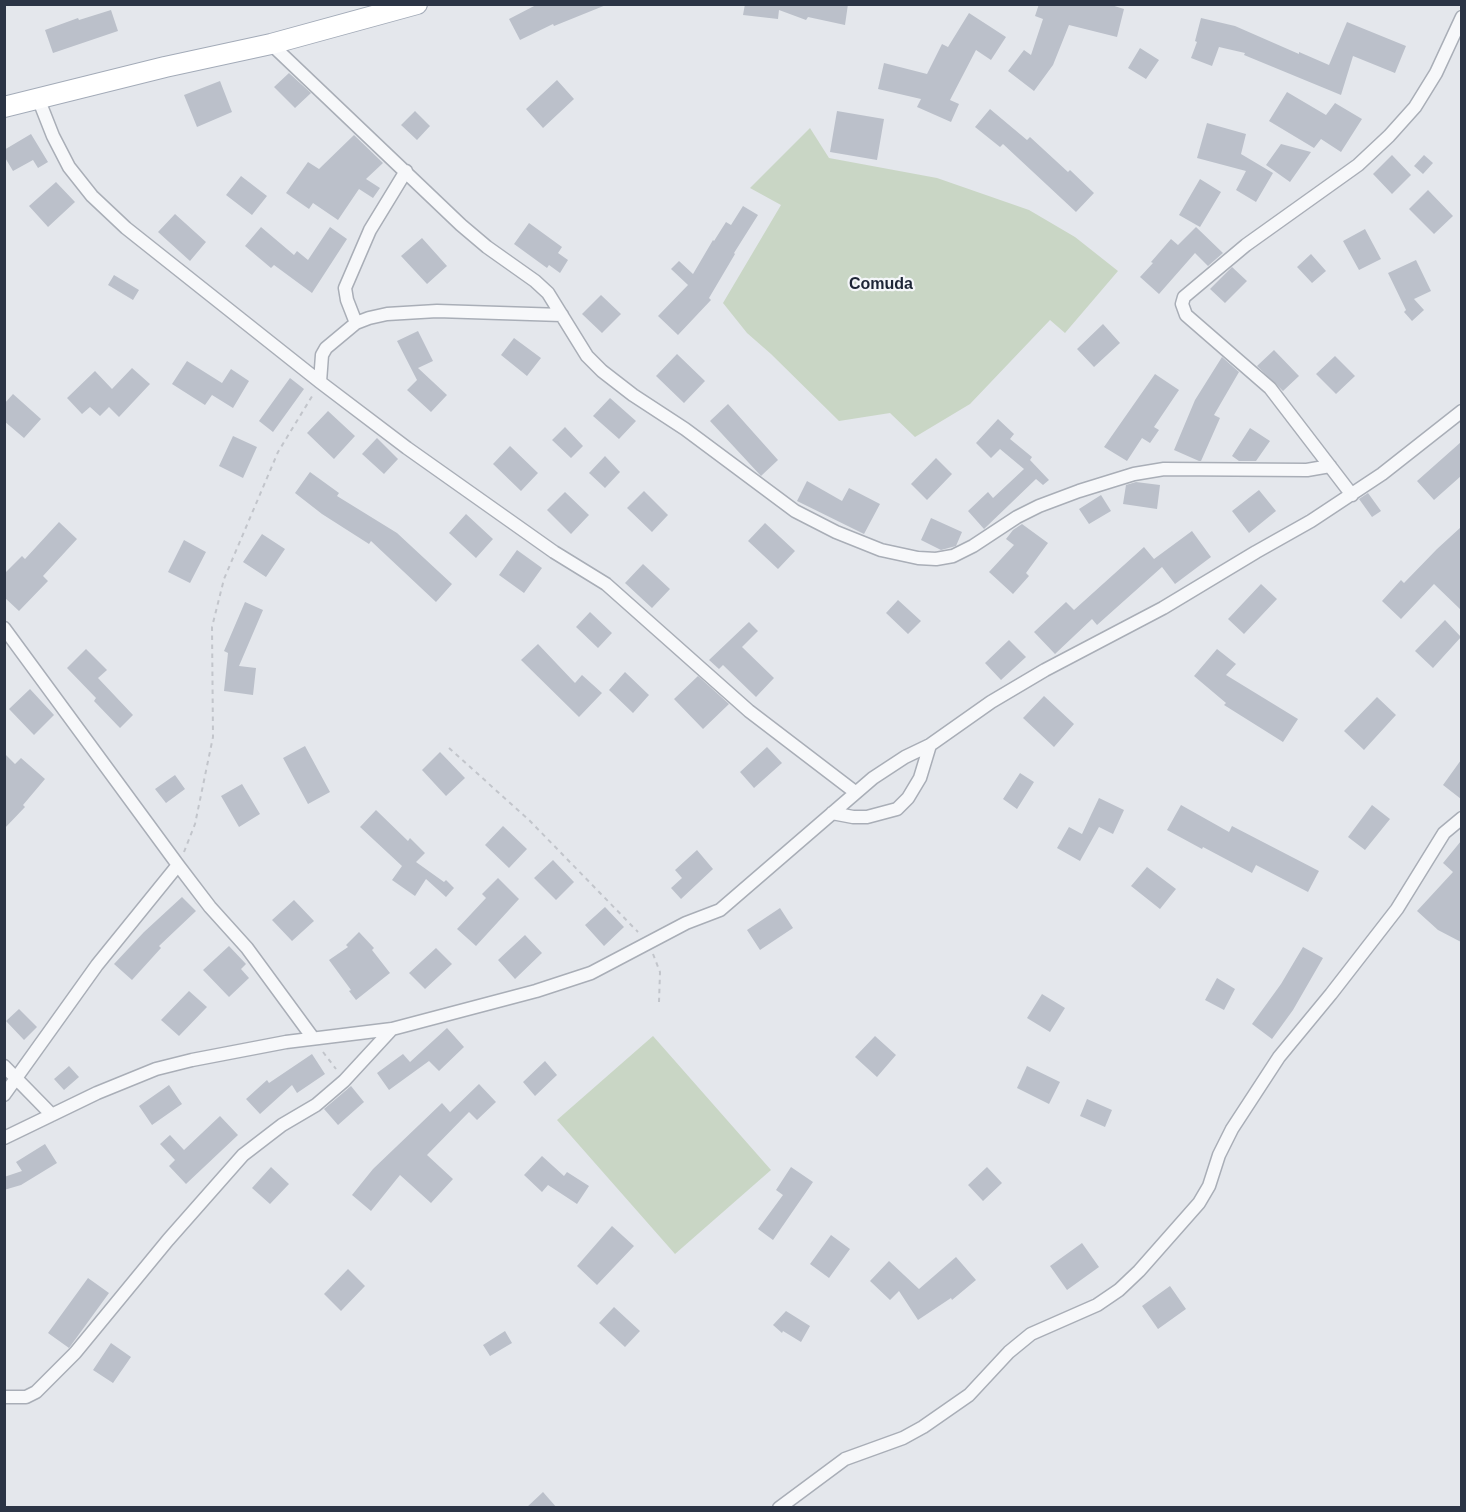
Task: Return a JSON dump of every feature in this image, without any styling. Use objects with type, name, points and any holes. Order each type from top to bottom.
[{"type":"main road","points":[[4,107],[165,67],[271,44],[376,10],[417,4]]},
{"type":"street","points":[[1352,495],[1270,388],[1186,315],[1182,304],[1184,297],[1246,245],[1358,165],[1389,136],[1415,107],[1426,90],[1461,17]]},
{"type":"street","points":[[271,44],[461,225],[548,293],[587,356],[603,371],[795,511],[836,532],[881,550],[918,558],[936,559],[953,556],[1039,506],[1134,474],[1164,469],[1307,470],[1330,466]]},
{"type":"street","points":[[38,98],[53,136],[69,167],[92,196],[126,228],[407,448],[555,552],[606,584],[749,711],[855,792]]},
{"type":"street","points":[[356,323],[345,288],[370,230],[406,171]]},
{"type":"street","points":[[320,382],[322,355],[333,342],[356,323],[387,314],[437,311],[562,315]]},
{"type":"street","points":[[4,1138],[97,1092],[156,1069],[192,1060],[313,1038],[392,1029],[536,991],[591,973],[686,923],[720,909],[873,778],[905,757],[930,745],[991,702],[1045,670],[1163,608],[1311,521],[1382,474],[1461,411]]},
{"type":"street","points":[[4,628],[178,865],[210,907],[247,948],[313,1038]]},
{"type":"street","points":[[832,813],[867,817],[897,808],[908,798],[920,778],[930,745]]},
{"type":"street","points":[[779,1508],[845,1459],[903,1438],[923,1426],[969,1395],[1009,1352],[1031,1334],[1097,1305],[1119,1290],[1139,1271],[1199,1203],[1209,1186],[1219,1155],[1232,1129],[1279,1057],[1390,918],[1444,833],[1461,818]]},
{"type":"street","points":[[4,1095],[97,965],[178,865]]},
{"type":"street","points":[[4,1397],[16,1399],[36,1392],[75,1353],[168,1240],[243,1155],[282,1125],[316,1105],[344,1081],[392,1029]]},
{"type":"street","points":[[4,1066],[52,1115]]},
{"type":"path","points":[[178,865],[195,824],[213,737],[212,627],[224,579],[278,452],[320,382]]},
{"type":"path","points":[[449,748],[529,820],[648,943],[660,972],[658,1002]]},
{"type":"path","points":[[313,1038],[344,1081]]},
{"type":"green space","points":[[810,128],[829,158],[937,178],[1029,210],[1075,237],[1118,271],[1065,333],[1050,320],[970,404],[915,437],[890,413],[839,421],[747,333],[723,303],[781,205],[750,188]]},
{"type":"green space","points":[[653,1036],[771,1170],[675,1254],[557,1120]]},
{"type":"building","points":[[538,4],[606,5],[554,26],[553,24],[520,40],[509,19]]},
{"type":"building","points":[[745,4],[848,4],[845,25],[808,17],[806,20],[779,10],[778,19],[743,15]]},
{"type":"building","points":[[1039,4],[1108,4],[1124,9],[1117,37],[1069,25],[1053,65],[1034,91],[1008,71],[1024,50],[1031,55],[1043,19],[1035,16]]},
{"type":"building","points":[[111,10],[118,31],[53,53],[45,30],[78,18],[79,20]]},
{"type":"building","points":[[969,13],[1006,37],[991,60],[976,50],[950,100],[959,104],[951,122],[917,107],[921,99],[878,89],[884,63],[927,74],[942,44],[948,47]]},
{"type":"building","points":[[1201,18],[1235,26],[1329,65],[1347,22],[1406,46],[1395,73],[1353,56],[1341,95],[1244,55],[1245,53],[1219,47],[1212,66],[1191,58],[1197,42],[1195,41]]},
{"type":"building","points":[[1140,48],[1159,60],[1146,79],[1128,68]]},
{"type":"building","points":[[289,73],[311,93],[295,108],[274,87]]},
{"type":"building","points":[[557,80],[574,99],[543,128],[526,109]]},
{"type":"building","points":[[220,81],[232,112],[197,127],[184,95]]},
{"type":"building","points":[[1287,92],[1326,115],[1335,103],[1362,119],[1341,152],[1321,139],[1314,148],[1269,121]]},
{"type":"building","points":[[990,109],[1027,140],[1030,137],[1094,193],[1076,212],[1003,144],[1000,147],[975,127]]},
{"type":"building","points":[[415,111],[430,126],[417,140],[401,125]]},
{"type":"building","points":[[837,111],[884,119],[877,160],[830,152]]},
{"type":"building","points":[[1207,123],[1246,134],[1241,154],[1273,173],[1256,202],[1236,190],[1246,171],[1197,158]]},
{"type":"building","points":[[31,134],[48,162],[38,168],[33,160],[13,171],[4,156],[4,150]]},
{"type":"building","points":[[354,135],[383,163],[366,179],[380,188],[373,198],[359,189],[338,220],[313,203],[309,209],[286,193],[308,162],[319,169]]},
{"type":"building","points":[[1281,144],[1311,152],[1290,182],[1266,165]]},
{"type":"building","points":[[1392,155],[1411,175],[1392,194],[1373,174]]},
{"type":"building","points":[[1424,155],[1433,163],[1423,174],[1414,166]]},
{"type":"building","points":[[241,176],[267,196],[252,215],[226,195]]},
{"type":"building","points":[[1200,179],[1221,192],[1200,227],[1179,215]]},
{"type":"building","points":[[56,182],[75,202],[48,227],[29,206]]},
{"type":"building","points":[[1428,190],[1453,216],[1434,234],[1409,209]]},
{"type":"building","points":[[743,206],[758,215],[709,298],[711,300],[678,335],[658,316],[688,285],[671,269],[679,261],[693,274],[726,222],[731,225]]},
{"type":"building","points":[[175,214],[206,242],[190,261],[158,232]]},
{"type":"building","points":[[529,223],[562,247],[558,253],[568,260],[560,273],[549,265],[547,268],[514,244]]},
{"type":"building","points":[[261,227],[294,255],[297,251],[308,260],[330,227],[347,239],[312,293],[274,265],[271,268],[245,246]]},
{"type":"building","points":[[1196,227],[1223,253],[1208,266],[1195,253],[1159,294],[1140,277],[1171,239],[1178,245]]},
{"type":"building","points":[[1365,229],[1381,259],[1359,270],[1343,241]]},
{"type":"building","points":[[422,238],[447,266],[427,284],[401,256]]},
{"type":"building","points":[[1311,254],[1326,271],[1312,283],[1297,267]]},
{"type":"building","points":[[1416,260],[1431,291],[1414,299],[1424,310],[1412,321],[1404,312],[1406,310],[1388,273]]},
{"type":"building","points":[[1232,267],[1247,281],[1225,303],[1210,289]]},
{"type":"building","points":[[114,275],[139,290],[133,300],[108,285]]},
{"type":"building","points":[[601,295],[621,314],[602,333],[582,314]]},
{"type":"building","points":[[1103,324],[1120,343],[1094,367],[1077,349]]},
{"type":"building","points":[[418,331],[433,361],[418,368],[447,395],[431,412],[407,390],[417,380],[397,341]]},
{"type":"building","points":[[514,338],[541,358],[527,376],[501,355]]},
{"type":"building","points":[[1274,350],[1299,376],[1283,391],[1257,366]]},
{"type":"building","points":[[677,354],[705,381],[684,403],[656,376]]},
{"type":"building","points":[[1335,356],[1355,376],[1336,394],[1316,374]]},
{"type":"building","points":[[1222,357],[1239,372],[1214,415],[1220,418],[1199,461],[1174,450],[1195,400]]},
{"type":"building","points":[[187,361],[222,383],[231,369],[249,381],[233,408],[212,395],[205,405],[172,384]]},
{"type":"building","points":[[132,368],[150,384],[119,417],[109,407],[100,416],[90,407],[82,414],[67,398],[95,371],[112,389]]},
{"type":"building","points":[[1155,374],[1179,390],[1154,427],[1159,430],[1150,443],[1142,438],[1127,461],[1104,447]]},
{"type":"building","points":[[290,378],[304,389],[273,432],[259,421]]},
{"type":"building","points":[[13,394],[41,419],[24,438],[4,421],[4,404]]},
{"type":"building","points":[[610,398],[636,421],[619,439],[593,416]]},
{"type":"building","points":[[728,404],[778,460],[761,476],[710,421]]},
{"type":"building","points":[[328,411],[355,436],[334,459],[307,433]]},
{"type":"building","points":[[998,419],[1014,434],[1010,439],[1032,457],[1030,460],[1049,480],[1043,485],[1036,479],[984,529],[968,511],[988,492],[993,498],[1024,469],[1000,449],[991,458],[976,443]]},
{"type":"building","points":[[565,427],[583,446],[571,458],[552,440]]},
{"type":"building","points":[[1250,428],[1270,441],[1256,461],[1239,461],[1232,456]]},
{"type":"building","points":[[233,436],[257,447],[243,478],[219,466]]},
{"type":"building","points":[[377,438],[398,459],[384,474],[362,454]]},
{"type":"building","points":[[1461,442],[1461,476],[1434,500],[1417,481]]},
{"type":"building","points":[[510,446],[538,473],[521,491],[493,464]]},
{"type":"building","points":[[605,456],[620,472],[605,488],[589,473]]},
{"type":"building","points":[[936,458],[952,474],[927,500],[911,484]]},
{"type":"building","points":[[310,472],[339,493],[337,496],[397,533],[452,584],[436,602],[371,541],[369,544],[322,514],[295,493]]},
{"type":"building","points":[[807,481],[842,501],[849,488],[880,504],[864,534],[797,501]]},
{"type":"building","points":[[1136,482],[1160,485],[1157,509],[1123,504],[1126,485]]},
{"type":"building","points":[[1259,490],[1276,511],[1249,533],[1232,511]]},
{"type":"building","points":[[644,491],[668,515],[652,532],[627,508]]},
{"type":"building","points":[[565,492],[589,515],[571,534],[547,510]]},
{"type":"building","points":[[1368,493],[1381,511],[1372,517],[1359,499]]},
{"type":"building","points":[[1101,495],[1111,511],[1089,524],[1079,509]]},
{"type":"building","points":[[466,514],[493,539],[476,558],[449,533]]},
{"type":"building","points":[[931,518],[962,532],[956,546],[941,550],[921,540]]},
{"type":"building","points":[[59,522],[77,539],[43,576],[48,581],[19,611],[4,597],[4,574],[22,556],[25,559]]},
{"type":"building","points":[[765,523],[795,551],[778,569],[748,541]]},
{"type":"building","points":[[1022,524],[1048,543],[1026,573],[1029,576],[1013,594],[989,572],[1014,545],[1006,539]]},
{"type":"building","points":[[1461,527],[1461,610],[1434,584],[1401,619],[1382,601],[1401,580],[1404,583]]},
{"type":"building","points":[[1192,531],[1211,557],[1175,584],[1162,567],[1097,625],[1092,619],[1055,654],[1034,632],[1066,602],[1074,610],[1144,547],[1154,559]]},
{"type":"building","points":[[262,534],[285,549],[266,577],[243,562]]},
{"type":"building","points":[[184,540],[206,552],[190,583],[168,572]]},
{"type":"building","points":[[517,550],[542,568],[524,593],[499,575]]},
{"type":"building","points":[[643,564],[670,589],[652,608],[625,583]]},
{"type":"building","points":[[1261,584],[1277,599],[1244,634],[1228,619]]},
{"type":"building","points":[[898,600],[921,621],[908,634],[886,613]]},
{"type":"building","points":[[245,602],[263,610],[239,666],[256,668],[253,695],[224,691],[228,653],[224,651]]},
{"type":"building","points":[[590,612],[612,633],[598,648],[576,627]]},
{"type":"building","points":[[1445,620],[1461,637],[1433,668],[1415,651]]},
{"type":"building","points":[[749,622],[758,631],[742,647],[774,678],[756,697],[723,665],[719,669],[709,660]]},
{"type":"building","points":[[1009,640],[1026,657],[1001,680],[985,663]]},
{"type":"building","points":[[538,644],[575,683],[582,675],[602,693],[579,717],[521,660]]},
{"type":"building","points":[[86,649],[107,670],[98,678],[133,715],[120,728],[94,701],[96,698],[67,668]]},
{"type":"building","points":[[1217,649],[1236,664],[1226,675],[1298,719],[1283,742],[1224,705],[1226,703],[1194,676]]},
{"type":"building","points":[[625,672],[649,695],[633,713],[609,690]]},
{"type":"building","points":[[698,676],[729,704],[703,729],[674,699]]},
{"type":"building","points":[[30,689],[54,715],[34,735],[9,709]]},
{"type":"building","points":[[1044,696],[1074,724],[1054,747],[1023,718]]},
{"type":"building","points":[[1377,697],[1396,715],[1364,750],[1344,731]]},
{"type":"building","points":[[305,746],[330,792],[308,804],[283,758]]},
{"type":"building","points":[[767,747],[782,763],[754,788],[740,772]]},
{"type":"building","points":[[440,752],[465,778],[446,796],[422,770]]},
{"type":"building","points":[[4,753],[15,764],[21,758],[45,779],[23,805],[25,807],[4,829]]},
{"type":"building","points":[[1461,760],[1461,799],[1443,785]]},
{"type":"building","points":[[1020,773],[1034,782],[1017,809],[1003,799]]},
{"type":"building","points":[[175,775],[185,789],[166,803],[155,789]]},
{"type":"building","points":[[242,784],[260,814],[239,827],[221,796]]},
{"type":"building","points":[[1099,798],[1124,810],[1113,834],[1099,827],[1080,861],[1057,848],[1069,827],[1082,834]]},
{"type":"building","points":[[1181,805],[1229,832],[1232,826],[1319,871],[1308,892],[1256,865],[1252,873],[1167,830]]},
{"type":"building","points":[[1372,805],[1390,819],[1365,850],[1348,837]]},
{"type":"building","points":[[376,810],[408,841],[410,838],[425,853],[416,862],[444,882],[446,880],[454,888],[446,897],[426,879],[415,896],[392,880],[402,866],[360,827]]},
{"type":"building","points":[[503,826],[527,849],[509,868],[485,845]]},
{"type":"building","points":[[1461,841],[1461,942],[1438,930],[1417,911],[1453,872],[1443,863]]},
{"type":"building","points":[[697,850],[713,869],[681,899],[671,888],[682,878],[675,870]]},
{"type":"building","points":[[553,860],[574,882],[556,900],[534,878]]},
{"type":"building","points":[[1147,867],[1176,889],[1160,909],[1131,886]]},
{"type":"building","points":[[498,878],[519,899],[476,946],[457,929],[486,898],[482,894]]},
{"type":"building","points":[[182,897],[196,911],[159,946],[161,948],[132,980],[114,964]]},
{"type":"building","points":[[294,900],[314,921],[292,941],[272,920]]},
{"type":"building","points":[[605,907],[624,927],[604,946],[585,925]]},
{"type":"building","points":[[780,908],[793,928],[760,950],[747,930]]},
{"type":"building","points":[[359,932],[374,948],[372,950],[390,973],[356,1000],[329,960],[348,947],[346,945]]},
{"type":"building","points":[[525,935],[542,953],[515,979],[498,960]]},
{"type":"building","points":[[229,946],[246,964],[241,969],[249,978],[229,997],[203,970]]},
{"type":"building","points":[[1303,947],[1323,958],[1293,1010],[1272,1039],[1252,1024],[1281,984]]},
{"type":"building","points":[[436,948],[452,964],[425,989],[409,973]]},
{"type":"building","points":[[1217,978],[1235,989],[1224,1010],[1205,1000]]},
{"type":"building","points":[[189,991],[207,1007],[179,1036],[161,1020]]},
{"type":"building","points":[[1042,994],[1065,1008],[1050,1032],[1027,1018]]},
{"type":"building","points":[[19,1009],[37,1027],[24,1040],[6,1021]]},
{"type":"building","points":[[447,1028],[464,1047],[439,1071],[429,1061],[389,1090],[377,1073],[403,1054],[410,1062]]},
{"type":"building","points":[[875,1036],[896,1055],[877,1077],[855,1057]]},
{"type":"building","points":[[312,1054],[325,1074],[297,1093],[292,1085],[260,1114],[246,1099],[267,1080],[269,1083]]},
{"type":"building","points":[[545,1061],[557,1075],[535,1096],[523,1082]]},
{"type":"building","points":[[69,1066],[79,1077],[64,1090],[54,1079]]},
{"type":"building","points":[[1027,1066],[1060,1082],[1049,1104],[1017,1088]]},
{"type":"building","points":[[479,1084],[496,1102],[477,1120],[469,1112],[427,1155],[453,1179],[431,1203],[400,1175],[371,1211],[352,1195],[373,1169],[442,1103],[450,1112]]},
{"type":"building","points":[[169,1085],[182,1104],[152,1125],[139,1106]]},
{"type":"building","points":[[351,1086],[364,1102],[338,1125],[324,1109]]},
{"type":"building","points":[[1087,1099],[1112,1110],[1105,1127],[1080,1116]]},
{"type":"building","points":[[220,1116],[238,1135],[186,1184],[169,1166],[175,1160],[160,1144],[170,1135],[184,1150]]},
{"type":"building","points":[[45,1144],[57,1163],[21,1185],[4,1190],[4,1177],[22,1171],[16,1162]]},
{"type":"building","points":[[542,1156],[564,1176],[567,1172],[589,1186],[577,1204],[548,1185],[542,1192],[524,1175]]},
{"type":"building","points":[[271,1167],[289,1184],[270,1204],[252,1188]]},
{"type":"building","points":[[791,1167],[813,1182],[773,1240],[758,1229],[783,1195],[776,1190]]},
{"type":"building","points":[[987,1167],[1002,1183],[983,1201],[968,1185]]},
{"type":"building","points":[[612,1226],[634,1246],[597,1285],[577,1266]]},
{"type":"building","points":[[831,1235],[850,1249],[829,1278],[810,1264]]},
{"type":"building","points":[[1082,1243],[1099,1267],[1067,1290],[1050,1266]]},
{"type":"building","points":[[956,1257],[976,1280],[952,1300],[951,1298],[918,1320],[899,1291],[890,1300],[870,1281],[889,1261],[919,1289]]},
{"type":"building","points":[[348,1269],[365,1286],[341,1311],[324,1294]]},
{"type":"building","points":[[88,1278],[109,1293],[69,1348],[48,1333]]},
{"type":"building","points":[[1170,1286],[1186,1309],[1158,1329],[1142,1306]]},
{"type":"building","points":[[614,1307],[640,1331],[625,1347],[599,1323]]},
{"type":"building","points":[[786,1311],[810,1326],[801,1342],[783,1331],[782,1333],[773,1325]]},
{"type":"building","points":[[505,1331],[512,1343],[490,1356],[483,1345]]},
{"type":"building","points":[[111,1343],[131,1357],[113,1383],[93,1370]]},
{"type":"building","points":[[543,1492],[557,1508],[526,1508]]},
{"type":"district","name":"Comuda","points":[[881,285]]}]
